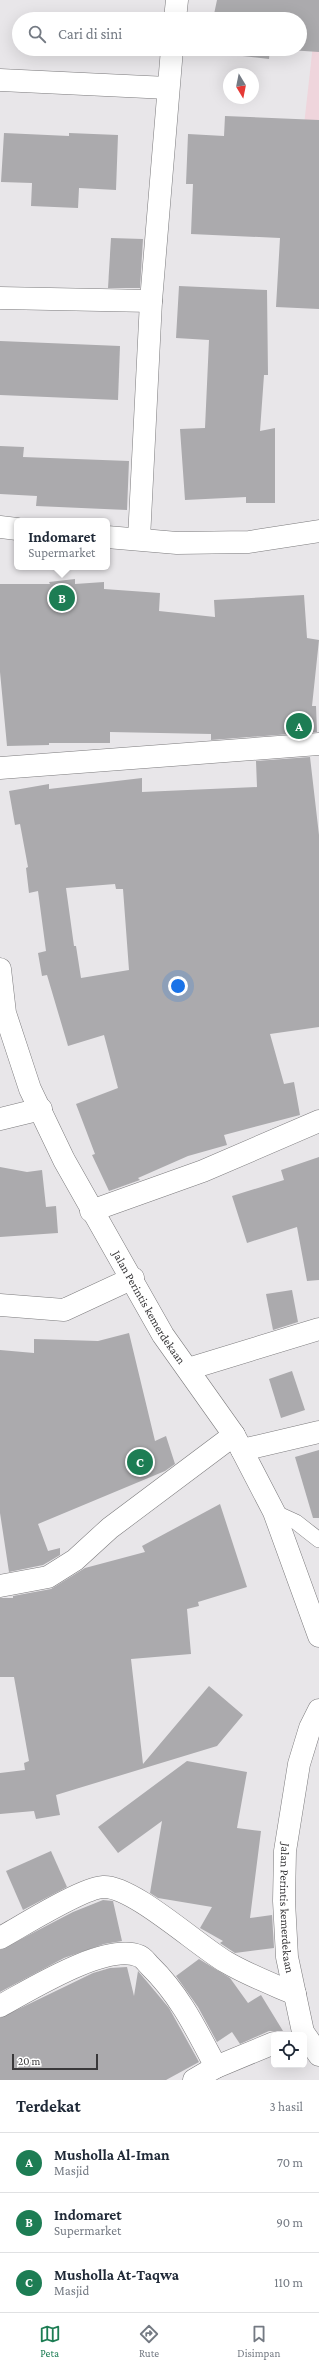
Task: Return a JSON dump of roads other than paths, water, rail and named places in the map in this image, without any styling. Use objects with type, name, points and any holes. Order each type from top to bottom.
[{"type":"street","points":[[176,12],[178,0]]},
{"type":"street","points":[[139,540],[151,301],[171,56]]},
{"type":"street","points":[[0,80],[168,88]]},
{"type":"street","points":[[0,298],[151,301]]},
{"type":"street","points":[[0,527],[14,529]]},
{"type":"street","points":[[110,537],[177,543],[249,542],[319,530]]},
{"type":"street","points":[[0,768],[319,744]]},
{"type":"street","name":"Jalan Perintis kemerdekaan","points":[[0,969],[5,1012],[30,1089],[41,1109],[64,1160],[91,1211],[133,1278],[163,1335],[238,1442],[274,1512],[319,1636]]},
{"type":"street","points":[[0,1119],[41,1109]]},
{"type":"street","points":[[91,1211],[203,1171],[319,1121]]},
{"type":"street","points":[[0,1305],[64,1310],[133,1278]]},
{"type":"street","points":[[188,1369],[319,1329]]},
{"type":"street","points":[[0,1586],[48,1576],[75,1560],[110,1528],[238,1442],[319,1432]]},
{"type":"street","name":"Jalan Perintis kemerdekaan","points":[[299,2032],[295,1994],[286,1957],[284,1901],[285,1850],[299,1764],[310,1728],[319,1710]]},
{"type":"street","points":[[0,1938],[84,1892],[103,1886],[117,1888],[148,1907],[226,1962],[295,1994]]},
{"type":"street","points":[[0,2006],[85,1962],[115,1953],[140,1956],[162,1977],[183,2004],[216,2067]]},
{"type":"street","name":"Jalan Perintis kemerdekaan","points":[[307,2042],[319,2055]]},
{"type":"street","points":[[194,2080],[216,2067],[271,2045]]},
{"type":"lane","points":[[274,1512],[296,1522],[319,1540]]},
{"type":"place","name":"Indomaret","points":[[62,598]]},
{"type":"place","name":"Musholla Al-Iman","points":[[299,726]]},
{"type":"place","name":"Musholla At-Taqwa","points":[[140,1462]]}]
